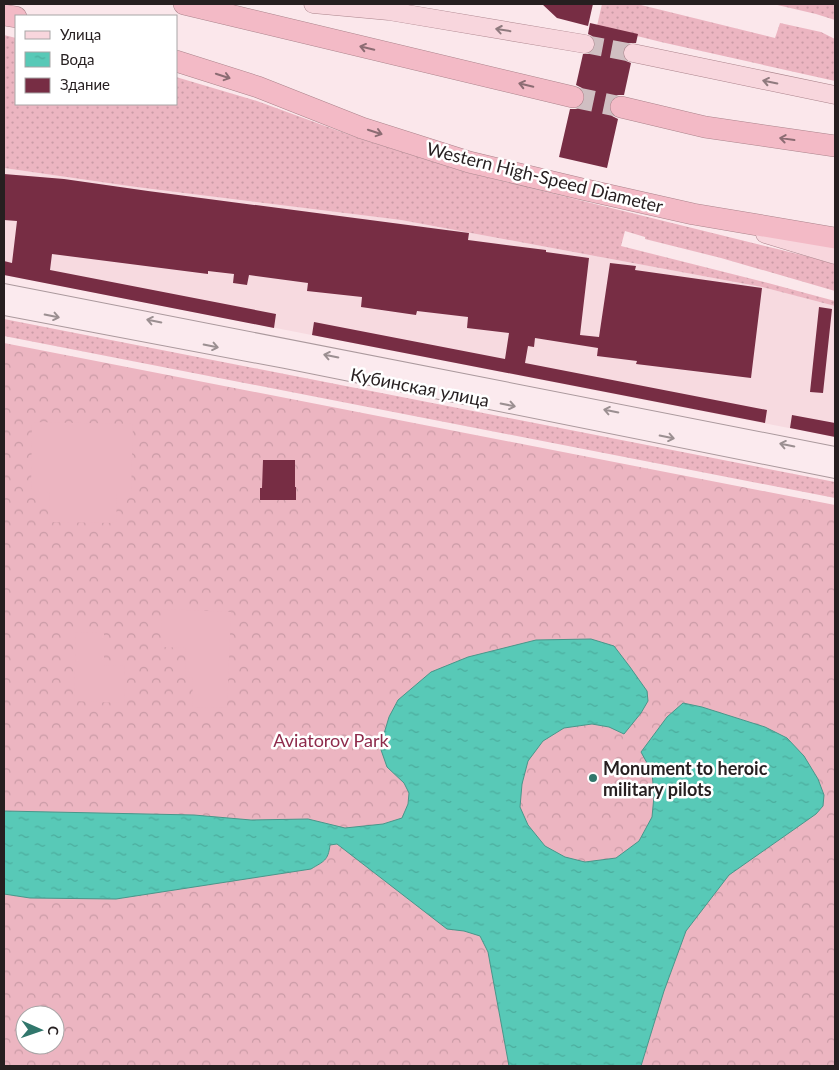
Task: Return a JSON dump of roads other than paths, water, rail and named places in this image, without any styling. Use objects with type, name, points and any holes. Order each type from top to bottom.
[{"type":"highway","points":[[184,4],[573,96]]},
{"type":"highway","name":"Western High-Speed Diameter","points":[[178,62],[258,87],[362,128],[469,162],[692,214],[835,238]]},
{"type":"highway","points":[[621,107],[706,127],[835,146]]},
{"type":"main road","points":[[313,4],[389,11],[585,44]]},
{"type":"main road","points":[[634,53],[835,95]]},
{"type":"main road","points":[[692,214],[835,255]]},
{"type":"main road","name":"Кубинская улица","points":[[4,292],[835,455]]},
{"type":"main road","name":"Кубинская улица","points":[[4,307],[285,360],[835,470]]},
{"type":"water","points":[[591,639],[614,646],[647,691],[648,701],[624,734],[609,727],[592,724],[564,728],[543,741],[528,761],[522,784],[520,807],[528,825],[545,846],[565,857],[585,862],[616,858],[639,841],[652,817],[654,796],[652,772],[641,752],[667,717],[683,703],[765,727],[787,738],[804,756],[818,779],[824,795],[823,806],[816,814],[729,875],[686,931],[664,991],[641,1066],[509,1066],[488,952],[480,936],[464,931],[447,929],[337,844],[330,845],[325,860],[311,869],[116,899],[30,898],[4,894],[4,811],[194,815],[251,820],[308,819],[345,828],[383,824],[402,818],[408,804],[409,793],[404,783],[387,767],[380,747],[389,717],[398,700],[431,672],[468,657],[536,640]]},
{"type":"tunnel","points":[[585,44],[633,53]]},
{"type":"tunnel","points":[[573,97],[621,107]]},
{"type":"place","name":"Monument to heroic military pilots","points":[[593,778]]},
{"type":"park label","name":"Aviatorov Park","points":[[331,740]]}]
